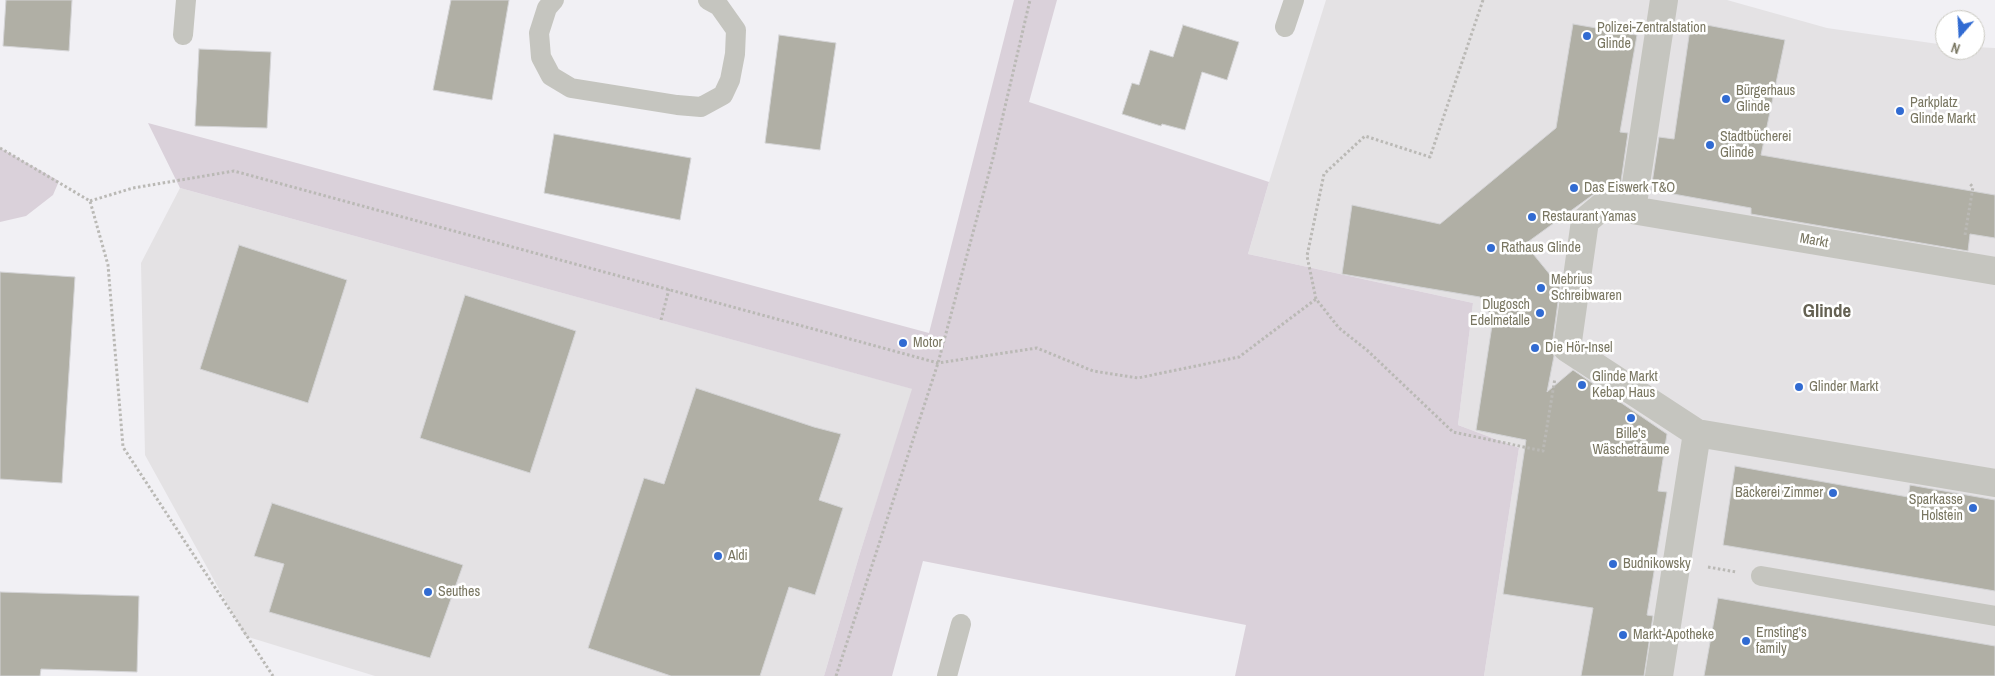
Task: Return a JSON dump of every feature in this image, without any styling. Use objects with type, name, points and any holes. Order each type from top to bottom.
[{"type":"street","points":[[1632,210],[1664,0]]},
{"type":"street","name":"Markt","points":[[1995,271],[1604,205],[1584,220],[1567,348],[1697,433],[1995,483]]},
{"type":"street","points":[[1659,676],[1697,433]]},
{"type":"lane","points":[[183,34],[186,0]]},
{"type":"lane","points":[[554,0],[547,8],[539,33],[541,57],[551,76],[571,88],[701,107],[723,95],[730,80],[736,54],[736,30],[719,6],[708,0]]},
{"type":"lane","points":[[1285,27],[1294,0]]},
{"type":"lane","points":[[1761,576],[1995,616]]},
{"type":"lane","points":[[947,676],[961,624]]},
{"type":"path","points":[[836,676],[938,363],[993,158],[1030,0]]},
{"type":"path","points":[[1483,0],[1430,157],[1365,136],[1324,174],[1307,256],[1316,299],[1339,328],[1368,351],[1453,432],[1543,450],[1556,376]]},
{"type":"path","points":[[0,148],[90,201],[108,265],[123,447],[273,676]]},
{"type":"path","points":[[90,201],[133,188],[234,171],[938,363],[1037,348],[1093,371],[1138,378],[1239,357],[1316,299]]},
{"type":"path","points":[[1960,265],[1973,187],[1970,184]]},
{"type":"path","points":[[661,320],[669,289]]},
{"type":"path","points":[[1677,562],[1761,576]]},
{"type":"shaded area","points":[[1014,0],[1057,0],[1029,102],[1269,182],[1248,254],[1473,303],[1458,425],[1519,448],[1484,676],[1235,676],[1246,625],[923,561],[892,676],[824,676],[860,553],[912,389],[180,188],[148,123],[929,333]]},
{"type":"shaded area","points":[[1326,0],[1727,0],[1827,28],[1935,44],[1935,60],[1985,60],[1985,48],[1995,48],[1995,676],[1484,676],[1519,448],[1458,425],[1473,303],[1248,254]]},
{"type":"shaded area","points":[[0,148],[59,181],[53,195],[26,216],[0,222]]},
{"type":"shaded area","points":[[180,188],[913,389],[860,553],[824,676],[375,676],[245,636],[145,455],[141,263]]},
{"type":"building","points":[[6,0],[72,0],[69,51],[3,46]]},
{"type":"building","points":[[451,0],[509,0],[492,100],[433,90]]},
{"type":"building","points":[[1691,22],[1785,40],[1761,155],[1995,195],[1995,238],[1970,234],[1968,251],[1751,214],[1751,208],[1651,190],[1659,137],[1674,139]]},
{"type":"building","points":[[1573,24],[1637,35],[1620,132],[1628,133],[1620,188],[1605,186],[1525,244],[1560,287],[1552,346],[1554,356],[1547,392],[1573,370],[1667,434],[1658,491],[1667,492],[1647,615],[1653,616],[1644,676],[1581,676],[1593,608],[1503,594],[1526,440],[1476,430],[1493,319],[1480,297],[1342,274],[1352,205],[1440,224],[1556,128]]},
{"type":"building","points":[[1183,25],[1239,42],[1227,80],[1202,72],[1185,130],[1162,124],[1161,126],[1122,114],[1132,83],[1139,85],[1150,50],[1173,57]]},
{"type":"building","points":[[779,35],[836,43],[820,150],[765,143]]},
{"type":"building","points":[[199,49],[271,52],[267,128],[195,126]]},
{"type":"building","points":[[554,134],[691,158],[680,220],[544,193]]},
{"type":"building","points":[[239,245],[347,280],[308,403],[200,369]]},
{"type":"building","points":[[0,272],[75,277],[62,483],[0,479]]},
{"type":"building","points":[[465,295],[576,331],[530,473],[420,438]]},
{"type":"building","points":[[696,388],[841,434],[819,500],[843,508],[815,595],[789,587],[760,676],[671,676],[588,648],[644,478],[664,484]]},
{"type":"building","points":[[1735,466],[1908,497],[1910,485],[1995,500],[1995,591],[1723,545]]},
{"type":"building","points":[[272,503],[463,565],[430,658],[269,612],[284,564],[254,556]]},
{"type":"building","points":[[0,592],[139,596],[137,672],[41,669],[40,676],[0,676]]},
{"type":"building","points":[[1718,598],[1995,646],[1995,676],[1704,676]]},
{"type":"place","name":"Polizei-Zentralstation Glinde","points":[[1587,36]]},
{"type":"place","name":"Bürgerhaus Glinde","points":[[1726,99]]},
{"type":"place","name":"Parkplatz Glinde Markt","points":[[1900,111]]},
{"type":"place","name":"Stadtbücherei Glinde","points":[[1710,145]]},
{"type":"place","name":"Das Eiswerk T&O","points":[[1574,188]]},
{"type":"place","name":"Restaurant Yamas","points":[[1532,217]]},
{"type":"place","name":"Rathaus Glinde","points":[[1491,248]]},
{"type":"place","name":"Mebrius Schreibwaren","points":[[1541,288]]},
{"type":"place","name":"Dlugosch Edelmetalle","points":[[1540,313]]},
{"type":"place","name":"Motor","points":[[903,343]]},
{"type":"place","name":"Die Hör-Insel","points":[[1535,348]]},
{"type":"place","name":"Glinde Markt Kebap Haus","points":[[1582,385]]},
{"type":"place","name":"Glinder Markt","points":[[1799,387]]},
{"type":"place","name":"Bille's Wäscheträume","points":[[1631,418]]},
{"type":"place","name":"Bäckerei Zimmer","points":[[1833,493]]},
{"type":"place","name":"Sparkasse Holstein","points":[[1973,508]]},
{"type":"place","name":"Aldi","points":[[718,556]]},
{"type":"place","name":"Budnikowsky","points":[[1613,564]]},
{"type":"place","name":"Seuthes","points":[[428,592]]},
{"type":"place","name":"Markt-Apotheke","points":[[1623,635]]},
{"type":"place","name":"Ernsting's family","points":[[1746,641]]},
{"type":"district","name":"Glinde","points":[[1827,312]]}]
